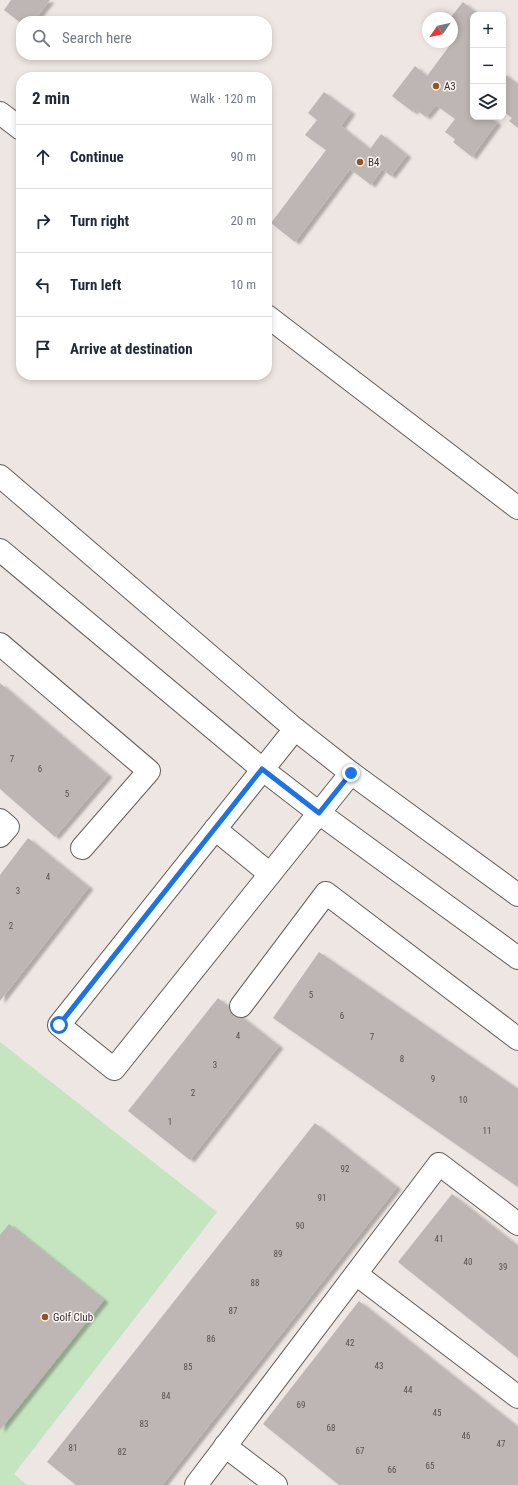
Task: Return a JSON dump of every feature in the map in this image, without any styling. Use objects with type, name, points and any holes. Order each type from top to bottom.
[{"type":"street","points":[[0,113],[16,125]]},
{"type":"street","points":[[272,320],[518,508]]},
{"type":"street","points":[[0,476],[295,729],[351,773],[518,895]]},
{"type":"street","points":[[0,550],[262,769],[319,813],[518,958]]},
{"type":"street","points":[[0,644],[149,771],[82,848]]},
{"type":"street","points":[[295,729],[59,1025],[77,1040],[114,1069],[351,773]]},
{"type":"street","points":[[0,820],[8,827],[0,836]]},
{"type":"street","points":[[214,829],[270,874]]},
{"type":"street","points":[[241,1006],[326,893],[518,1039]]},
{"type":"street","points":[[196,1485],[439,1164],[518,1224]]},
{"type":"street","points":[[356,1274],[518,1397]]},
{"type":"street","points":[[225,1446],[276,1485]]},
{"type":"green space","points":[[0,1042],[217,1212],[14,1474],[27,1485],[0,1485]]},
{"type":"building","points":[[11,0],[50,0],[38,16],[16,16],[16,19],[4,10]]},
{"type":"building","name":"A3","points":[[463,2],[475,12],[470,12],[470,120],[493,120],[497,123],[472,157],[453,142],[455,139],[445,132],[455,119],[436,105],[426,117],[415,109],[413,112],[392,96],[415,66],[427,76],[448,48],[458,48],[458,12],[455,12]]},
{"type":"building","points":[[506,75],[518,84],[518,128],[509,121],[512,118],[506,113]]},
{"type":"building","name":"B4","points":[[324,92],[351,112],[341,126],[370,149],[381,134],[407,155],[391,176],[382,169],[371,185],[350,169],[295,242],[272,224],[272,222],[326,150],[305,135],[317,120],[308,113]]},
{"type":"building","points":[[0,683],[108,775],[55,837],[0,789]]},
{"type":"building","points":[[28,838],[89,887],[0,1001],[0,875]]},
{"type":"building","points":[[319,952],[518,1089],[518,1187],[273,1018]]},
{"type":"building","points":[[218,998],[279,1046],[190,1160],[128,1111]]},
{"type":"building","points":[[315,1123],[397,1187],[162,1485],[76,1485],[47,1462]]},
{"type":"building","points":[[452,1194],[518,1246],[518,1358],[398,1262]]},
{"type":"building","name":"Golf Club","points":[[9,1224],[104,1300],[0,1430],[0,1235]]},
{"type":"building","points":[[359,1301],[518,1427],[518,1485],[339,1485],[263,1424]]},
{"type":"place","name":"A3","points":[[436,86]]},
{"type":"place","name":"B4","points":[[360,162]]},
{"type":"place","name":"Golf Club","points":[[45,1317]]},
{"type":"route","points":[[59,1025],[262,769],[319,813],[351,773]]}]
